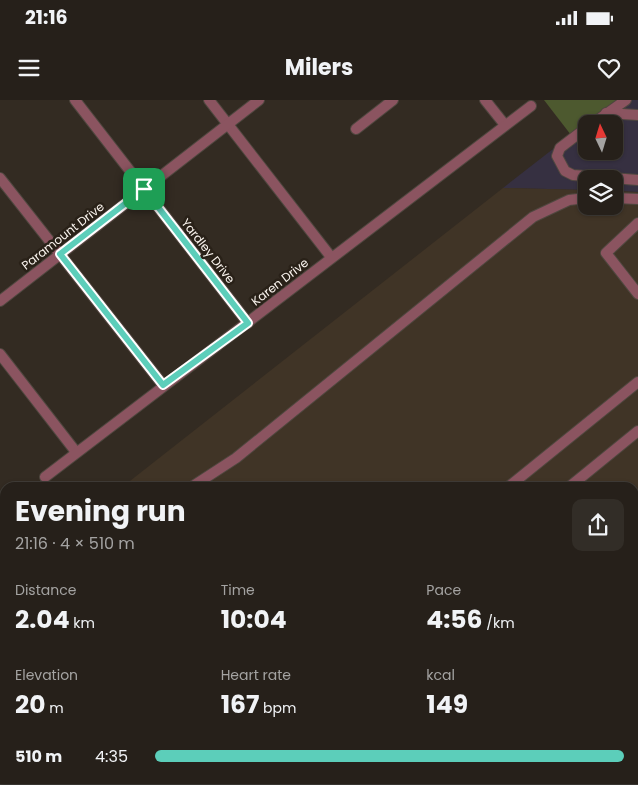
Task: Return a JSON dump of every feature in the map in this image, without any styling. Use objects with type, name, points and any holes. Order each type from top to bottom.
[{"type":"street","name":"Yardley Drive","points":[[75,100],[248,323]]},
{"type":"street","points":[[210,100],[331,257]]},
{"type":"street","name":"Paramount Drive","points":[[0,301],[259,100]]},
{"type":"street","points":[[356,129],[394,100]]},
{"type":"street","points":[[485,100],[504,125]]},
{"type":"street","points":[[606,114],[626,100]]},
{"type":"street","name":"Karen Drive","points":[[45,477],[163,385],[248,323],[331,257],[531,106]]},
{"type":"street","points":[[606,114],[638,115]]},
{"type":"street","points":[[578,134],[560,148],[558,156],[565,171],[574,175],[638,180]]},
{"type":"street","points":[[0,178],[163,385]]},
{"type":"street","points":[[623,198],[638,199]]},
{"type":"street","points":[[199,482],[236,458],[532,217],[569,200],[578,199]]},
{"type":"street","points":[[638,223],[606,253],[638,294]]},
{"type":"street","points":[[0,354],[76,452]]},
{"type":"street","points":[[514,482],[638,382]]},
{"type":"street","points":[[575,482],[638,431]]},
{"type":"shaded area","points":[[616,100],[638,100],[638,192],[623,191],[623,170],[578,170],[578,190],[503,188],[578,130],[578,160],[623,160],[623,115],[597,115]]},
{"type":"shaded area","points":[[503,188],[578,190],[578,215],[623,215],[623,191],[638,192],[638,482],[129,482]]},
{"type":"shaded area","points":[[0,784],[353,784],[351,785]]},
{"type":"shaded area","points":[[578,784],[579,785],[351,785]]},
{"type":"shaded area","points":[[619,784],[638,784],[638,785]]},
{"type":"green space","points":[[544,100],[616,100],[597,115],[578,115],[578,130],[571,135]]},
{"type":"route","points":[[144,189],[248,323],[163,385],[60,254],[144,189]]}]
